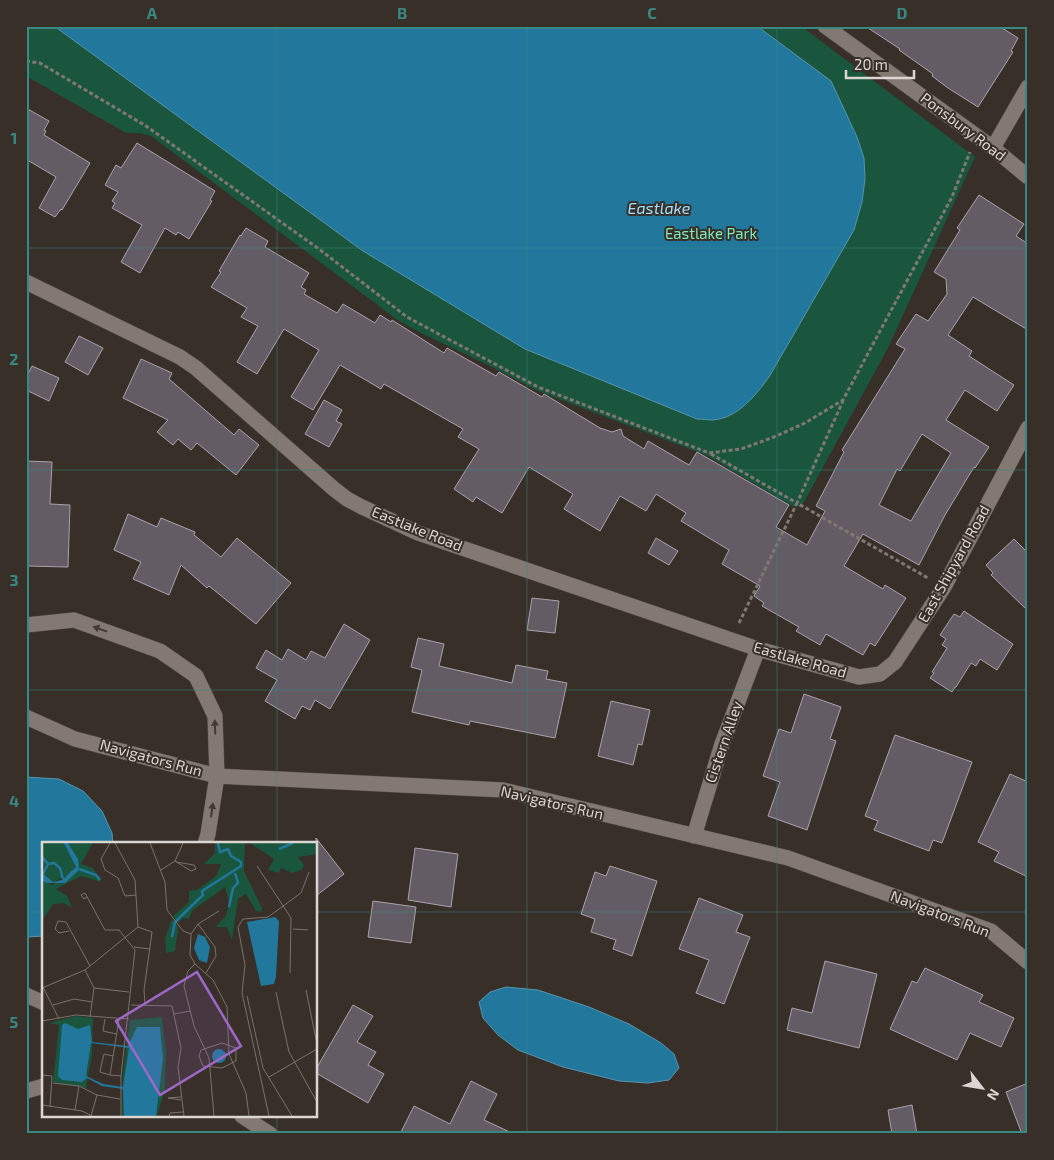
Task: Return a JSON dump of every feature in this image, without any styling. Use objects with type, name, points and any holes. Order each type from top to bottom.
[{"type":"street","name":"Ponsbury Road","points":[[825,26],[993,148],[1028,177]]},
{"type":"street","points":[[993,148],[1028,87]]},
{"type":"street","name":"Eastlake Road","points":[[26,282],[180,357],[196,368],[334,489],[362,507],[418,532],[730,640],[859,677]]},
{"type":"street","name":"East Shipyard Road","points":[[859,677],[880,674],[895,662],[944,587],[1028,428]]},
{"type":"street","points":[[26,625],[74,620],[160,651],[196,676],[215,716],[217,776],[206,842]]},
{"type":"street","name":"Cistern Alley","points":[[694,836],[722,744],[758,649]]},
{"type":"street","name":"Navigators Run","points":[[26,717],[75,739],[217,776],[503,790],[788,858],[991,931],[1028,962]]},
{"type":"street","points":[[26,995],[42,1002]]},
{"type":"street","points":[[26,1091],[42,1087]]},
{"type":"street","points":[[245,1118],[270,1134]]},
{"type":"path","points":[[26,61],[40,62],[146,126],[319,249],[407,317],[538,387],[710,453],[944,587]]},
{"type":"path","points":[[730,640],[797,503],[843,400],[952,197],[976,136]]},
{"type":"path","points":[[710,453],[741,448],[774,437],[805,424],[843,400]]},
{"type":"green space","name":"Eastlake","points":[[26,26],[801,26],[975,157],[888,348],[804,502],[799,507],[792,506],[708,456],[538,391],[399,321],[151,136],[139,133],[126,133],[26,76]]},
{"type":"water","name":"Eastlake","points":[[54,26],[757,26],[831,81],[857,137],[864,158],[865,179],[862,202],[854,230],[764,384],[752,398],[730,415],[713,420],[697,419],[525,349],[363,251]]},
{"type":"water","points":[[26,777],[59,779],[83,791],[102,811],[112,833],[113,842],[42,842],[42,936],[27,937]]},
{"type":"water","points":[[506,987],[538,990],[589,1007],[629,1024],[661,1043],[674,1054],[679,1068],[669,1080],[648,1083],[619,1081],[563,1067],[518,1050],[498,1035],[483,1018],[479,1002],[490,992]]},
{"type":"building","points":[[865,26],[999,26],[1018,38],[1011,51],[1013,52],[978,107],[948,88],[900,49]]},
{"type":"building","points":[[26,108],[49,121],[44,130],[46,131],[44,135],[90,163],[62,210],[55,217],[39,208],[56,177],[29,161],[26,166]]},
{"type":"building","points":[[137,143],[215,191],[210,200],[212,201],[189,239],[178,232],[176,235],[165,228],[140,273],[121,262],[142,225],[112,208],[115,203],[112,201],[118,192],[105,185],[116,165],[121,168]]},
{"type":"building","points":[[979,195],[1024,224],[1016,236],[1028,244],[1028,330],[973,297],[948,335],[972,351],[969,356],[1014,385],[997,411],[965,390],[946,420],[989,447],[974,467],[945,515],[919,565],[863,534],[844,566],[883,589],[885,585],[906,598],[875,646],[870,643],[863,655],[826,634],[820,645],[796,631],[799,627],[762,606],[764,603],[754,596],[760,586],[722,564],[729,550],[681,521],[686,513],[656,494],[646,511],[620,496],[600,531],[564,509],[573,494],[529,467],[502,513],[476,497],[473,502],[454,489],[479,449],[458,437],[463,429],[384,384],[381,389],[340,365],[313,410],[291,397],[319,350],[284,329],[257,374],[237,362],[258,326],[241,317],[247,308],[211,287],[240,235],[246,228],[268,241],[265,247],[309,273],[301,287],[306,290],[304,294],[337,313],[343,304],[375,323],[380,315],[391,322],[392,320],[444,353],[447,348],[496,376],[499,372],[542,397],[544,394],[600,428],[612,432],[621,429],[623,436],[644,449],[648,441],[689,465],[697,452],[789,505],[776,527],[807,545],[825,511],[816,506],[844,452],[842,450],[905,349],[896,344],[916,314],[928,321],[947,294],[946,279],[934,272],[960,230],[957,228]],"holes":[[[922,434],[951,453],[911,521],[879,505],[897,469],[900,471]]]},
{"type":"building","points":[[79,336],[103,348],[88,375],[65,362]]},
{"type":"building","points":[[141,359],[172,373],[169,379],[234,435],[239,429],[259,445],[236,475],[197,443],[191,450],[178,439],[173,445],[157,432],[168,420],[123,398]]},
{"type":"building","points":[[32,366],[59,378],[49,401],[26,390],[26,378]]},
{"type":"building","points":[[324,400],[342,410],[336,421],[342,424],[329,447],[305,434]]},
{"type":"building","points":[[26,461],[52,462],[50,504],[70,505],[68,567],[26,566]]},
{"type":"building","points":[[128,514],[157,527],[161,518],[195,532],[194,535],[221,557],[237,538],[291,583],[256,624],[209,586],[207,588],[181,565],[169,595],[133,579],[141,562],[114,550]]},
{"type":"building","points":[[656,538],[678,551],[669,565],[648,553]]},
{"type":"building","points":[[1014,539],[1028,553],[1028,611],[991,575],[993,573],[986,565]]},
{"type":"building","points":[[532,598],[559,601],[555,633],[527,630]]},
{"type":"building","points":[[964,611],[1013,644],[997,670],[980,659],[976,666],[971,663],[952,692],[930,678],[947,648],[942,645],[946,639],[940,635],[954,614],[960,617]]},
{"type":"building","points":[[344,624],[370,640],[330,709],[315,700],[310,710],[302,706],[295,719],[265,701],[277,680],[256,668],[266,650],[282,660],[288,649],[306,660],[311,651],[325,658]]},
{"type":"building","points":[[418,638],[444,644],[439,666],[512,683],[516,665],[548,671],[546,679],[567,683],[555,738],[470,721],[469,725],[412,712],[422,670],[411,667]]},
{"type":"building","points":[[804,694],[841,707],[830,739],[836,741],[807,830],[768,816],[780,782],[763,776],[779,729],[791,733]]},
{"type":"building","points":[[611,701],[650,710],[642,745],[638,744],[633,765],[598,756]]},
{"type":"building","points":[[895,735],[972,762],[942,843],[933,840],[929,851],[874,830],[878,821],[865,816]]},
{"type":"building","points":[[1010,774],[1028,782],[1028,877],[994,861],[999,852],[978,842]]},
{"type":"building","points":[[316,838],[344,874],[318,894],[318,842],[316,842]]},
{"type":"building","points":[[415,848],[458,854],[451,907],[408,900]]},
{"type":"building","points":[[610,866],[657,881],[632,956],[613,949],[616,940],[591,932],[595,919],[581,914],[595,872],[606,876]]},
{"type":"building","points":[[699,898],[743,915],[736,932],[750,937],[724,1004],[696,993],[709,960],[679,949]]},
{"type":"building","points":[[373,901],[416,907],[411,943],[368,937]]},
{"type":"building","points":[[825,961],[877,974],[859,1048],[787,1030],[792,1008],[812,1013]]},
{"type":"building","points":[[925,968],[983,995],[979,1002],[1014,1018],[1001,1047],[970,1033],[957,1060],[890,1029],[912,981],[917,983]]},
{"type":"building","points":[[353,1005],[373,1016],[357,1042],[376,1052],[368,1065],[384,1074],[368,1103],[318,1074],[318,1066]]},
{"type":"building","points":[[471,1081],[497,1094],[484,1120],[514,1134],[400,1134],[414,1106],[450,1124]]},
{"type":"building","points":[[1028,1083],[1028,1134],[1022,1134],[1006,1092]]},
{"type":"building","points":[[912,1105],[917,1134],[892,1134],[888,1110]]},
{"type":"park label","name":"Eastlake Park","points":[[711,234]]}]
